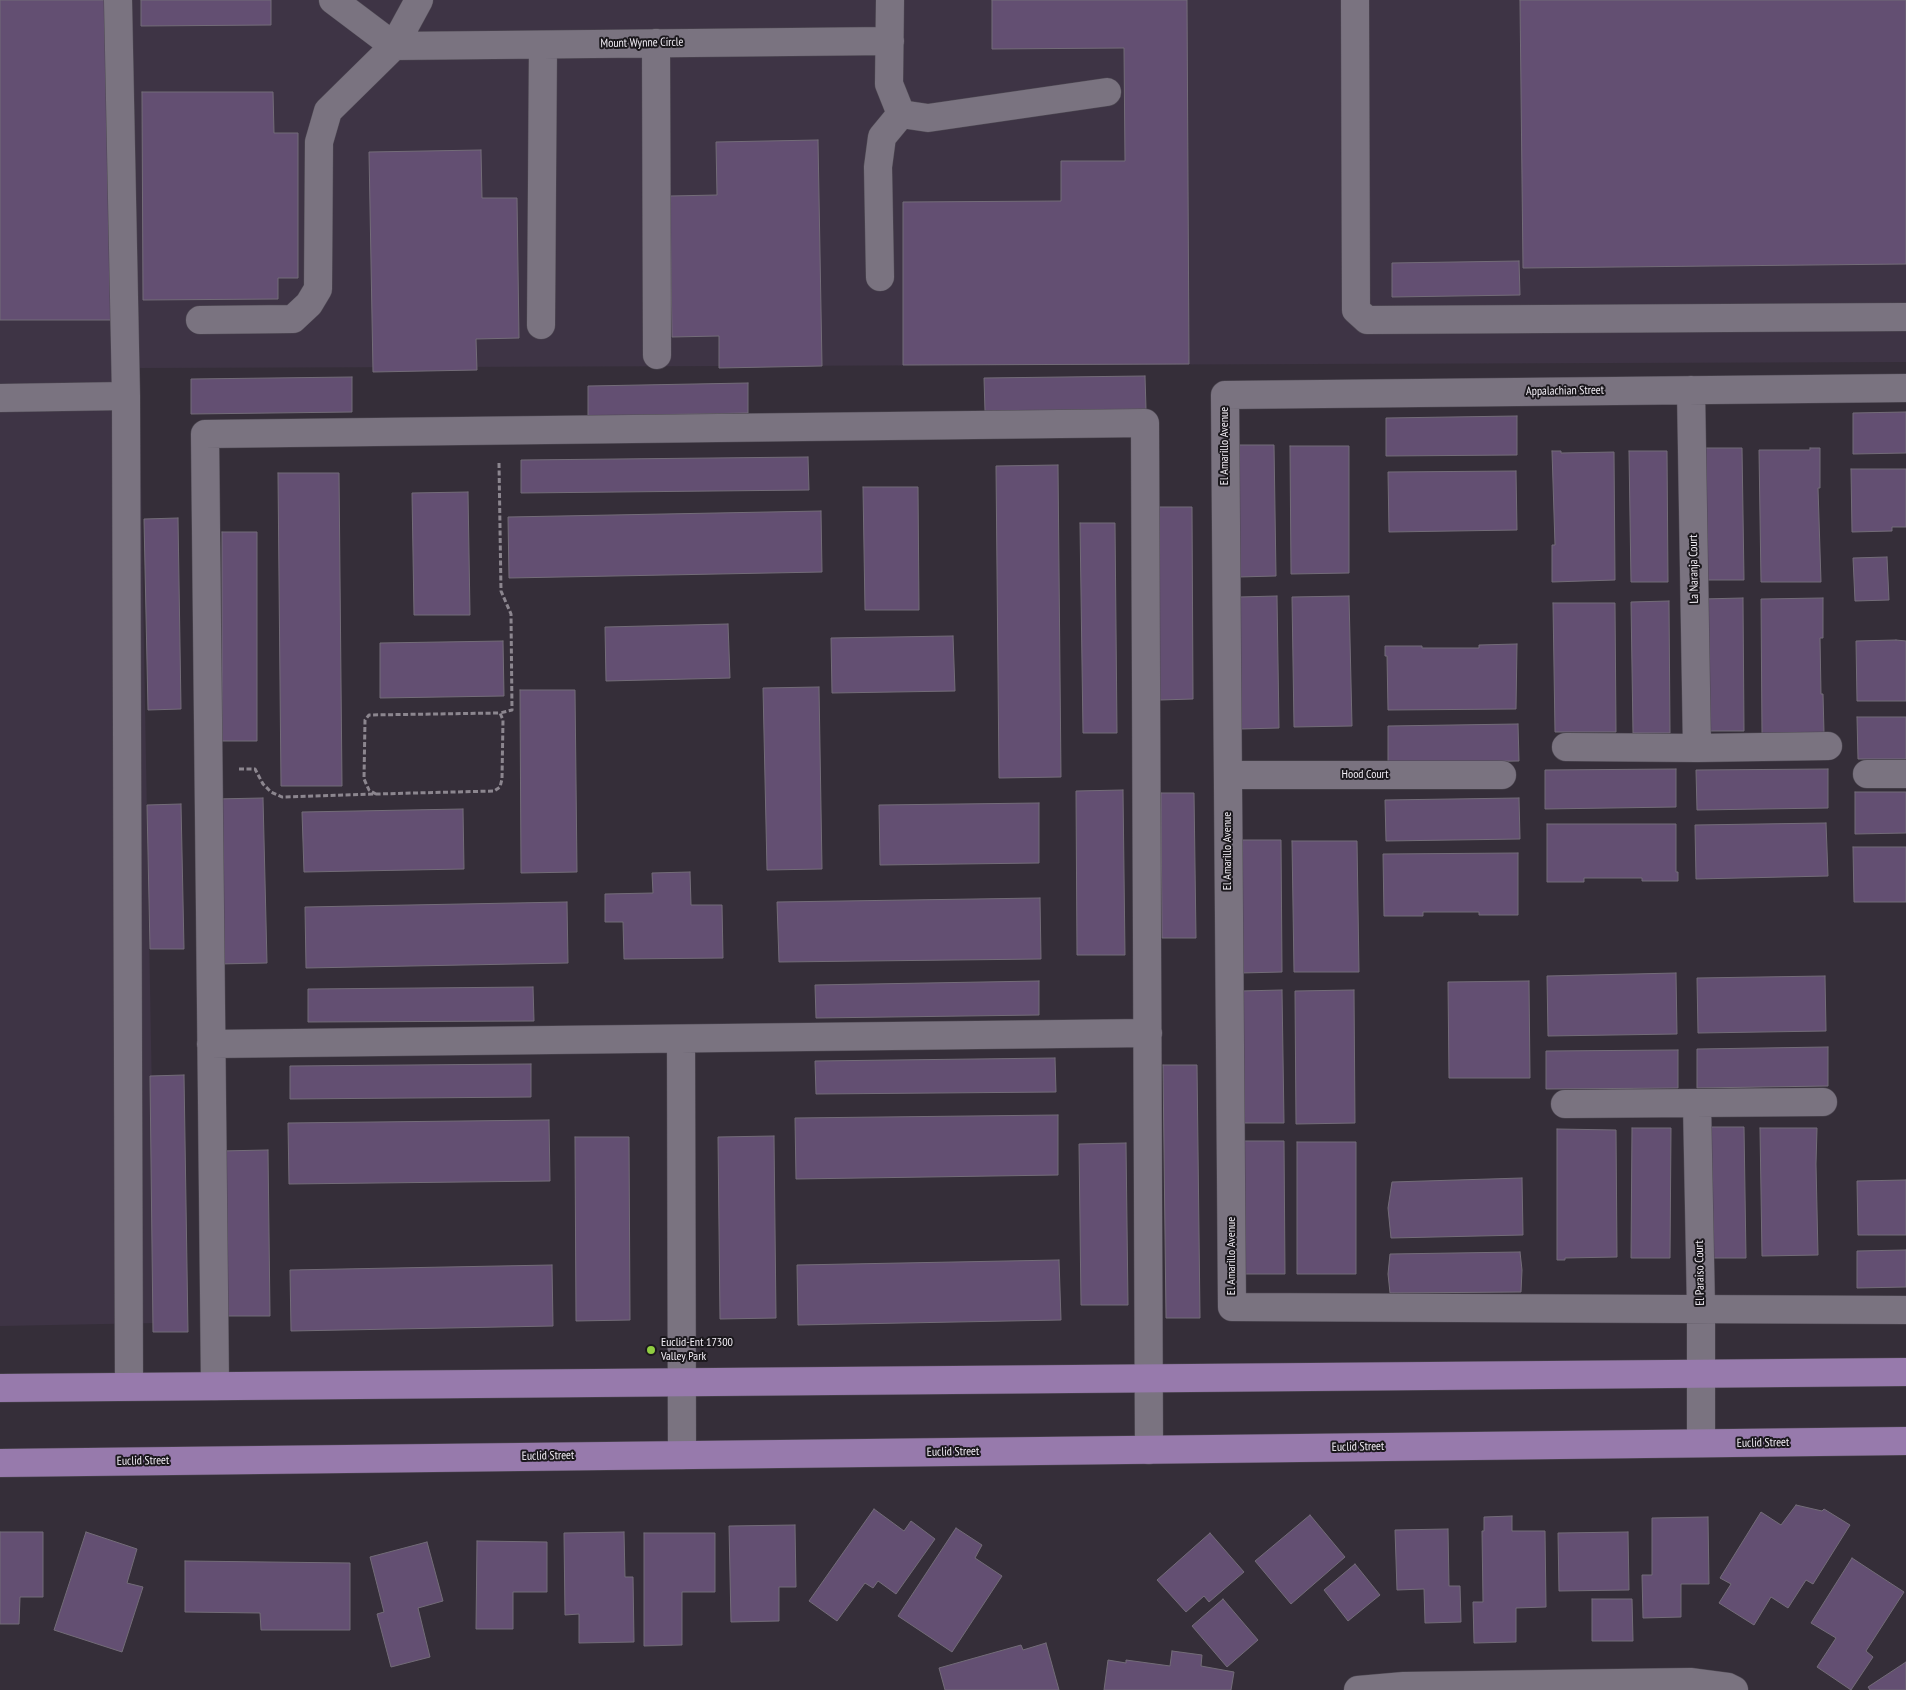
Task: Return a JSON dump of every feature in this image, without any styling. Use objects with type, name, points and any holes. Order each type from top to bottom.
[{"type":"main road","points":[[0,1388],[1906,1372]]},
{"type":"main road","name":"Euclid Street","points":[[0,1463],[1906,1441]]},
{"type":"street","points":[[118,0],[126,396],[129,1386]]},
{"type":"street","points":[[333,0],[394,46]]},
{"type":"street","points":[[200,320],[293,318],[309,304],[318,289],[319,142],[328,111],[394,46],[419,0]]},
{"type":"street","points":[[890,0],[889,84],[901,114]]},
{"type":"street","points":[[1354,0],[1356,310],[1367,320],[1906,317]]},
{"type":"street","name":"Mount Wynne Circle","points":[[394,46],[890,40]]},
{"type":"street","points":[[656,43],[657,355]]},
{"type":"street","points":[[541,325],[543,45]]},
{"type":"street","points":[[901,114],[928,118],[1107,92]]},
{"type":"street","points":[[880,277],[878,167],[882,137],[901,114]]},
{"type":"street","name":"Appalachian Street","points":[[1225,395],[1906,388]]},
{"type":"street","name":"La Naranja Court","points":[[1691,390],[1697,748]]},
{"type":"street","name":"El Amarillo Avenue","points":[[1225,395],[1232,1307],[1701,1309]]},
{"type":"street","points":[[0,398],[126,396]]},
{"type":"street","points":[[215,1386],[206,434],[1145,423],[1149,1450]]},
{"type":"street","points":[[1566,747],[1828,746]]},
{"type":"street","points":[[1867,774],[1906,774]]},
{"type":"street","name":"Hood Court","points":[[1228,775],[1502,775]]},
{"type":"street","points":[[211,1044],[1148,1033]]},
{"type":"street","points":[[681,1038],[682,1455]]},
{"type":"street","points":[[1565,1104],[1824,1102]]},
{"type":"street","name":"El Paraiso Court","points":[[1697,1103],[1701,1309],[1701,1443]]},
{"type":"street","points":[[1701,1309],[1906,1310]]},
{"type":"street","points":[[1358,1690],[1404,1686],[1690,1682],[1728,1687],[1734,1690]]},
{"type":"path","points":[[376,794],[369,790],[364,779],[365,720],[369,715],[500,713],[512,710],[511,614],[501,591],[499,430]]},
{"type":"path","points":[[208,770],[255,769],[263,784],[271,792],[282,797],[494,791],[500,787],[502,779],[503,720],[500,713]]},
{"type":"shaded area","points":[[0,0],[1906,0],[1906,362],[139,368],[156,1323],[0,1326]]},
{"type":"building","points":[[0,0],[112,0],[114,320],[0,320]]},
{"type":"building","points":[[141,0],[271,0],[271,25],[141,26]]},
{"type":"building","points":[[992,0],[1187,0],[1189,364],[903,365],[903,202],[1061,201],[1061,161],[1125,161],[1124,48],[992,49]]},
{"type":"building","points":[[1520,0],[1906,0],[1906,264],[1523,268]]},
{"type":"building","points":[[142,92],[273,92],[274,133],[298,133],[298,278],[278,278],[278,299],[143,300]]},
{"type":"building","points":[[818,140],[822,366],[719,368],[719,336],[672,337],[670,196],[717,195],[716,142]]},
{"type":"building","points":[[481,150],[482,198],[517,198],[519,338],[476,339],[477,370],[373,372],[369,152]]},
{"type":"building","points":[[1519,261],[1520,295],[1392,297],[1392,263]]},
{"type":"building","points":[[1145,376],[1146,409],[985,411],[984,378]]},
{"type":"building","points":[[352,377],[352,412],[191,414],[191,379]]},
{"type":"building","points":[[748,383],[748,413],[588,416],[588,386]]},
{"type":"building","points":[[1906,412],[1906,453],[1853,454],[1853,413]]},
{"type":"building","points":[[1517,416],[1517,455],[1386,456],[1386,418]]},
{"type":"building","points":[[1236,445],[1274,445],[1276,576],[1238,577]]},
{"type":"building","points":[[1290,446],[1349,446],[1349,573],[1291,574]]},
{"type":"building","points":[[1701,448],[1742,448],[1744,580],[1702,580]]},
{"type":"building","points":[[1810,448],[1820,448],[1820,488],[1818,488],[1821,582],[1761,582],[1759,450],[1810,450]]},
{"type":"building","points":[[1552,451],[1561,451],[1561,453],[1614,452],[1615,580],[1552,582],[1552,545],[1555,545]]},
{"type":"building","points":[[1629,451],[1667,451],[1668,582],[1631,582]]},
{"type":"building","points":[[808,457],[809,490],[521,493],[521,460]]},
{"type":"building","points":[[1058,465],[1061,777],[999,778],[996,466]]},
{"type":"building","points":[[1851,469],[1906,469],[1906,527],[1892,527],[1892,531],[1852,532]]},
{"type":"building","points":[[1516,471],[1517,530],[1389,532],[1388,472]]},
{"type":"building","points":[[278,473],[339,473],[342,786],[281,786]]},
{"type":"building","points":[[863,487],[918,487],[919,610],[865,610]]},
{"type":"building","points":[[468,492],[470,615],[414,615],[412,493]]},
{"type":"building","points":[[1158,507],[1192,507],[1193,699],[1160,700]]},
{"type":"building","points":[[821,511],[822,572],[509,578],[508,517]]},
{"type":"building","points":[[178,518],[181,709],[148,710],[144,519]]},
{"type":"building","points":[[1080,523],[1115,523],[1117,733],[1083,733]]},
{"type":"building","points":[[222,532],[257,532],[257,741],[222,741]]},
{"type":"building","points":[[1887,557],[1889,600],[1855,601],[1853,558]]},
{"type":"building","points":[[1277,596],[1279,728],[1241,729],[1239,597]]},
{"type":"building","points":[[1349,596],[1352,726],[1294,727],[1292,597]]},
{"type":"building","points":[[1743,598],[1744,731],[1704,731],[1702,599]]},
{"type":"building","points":[[1823,598],[1823,638],[1820,638],[1824,733],[1762,734],[1761,599]]},
{"type":"building","points":[[1669,601],[1670,733],[1633,733],[1631,602]]},
{"type":"building","points":[[1553,603],[1615,603],[1616,732],[1555,732]]},
{"type":"building","points":[[728,624],[730,678],[606,681],[605,627]]},
{"type":"building","points":[[953,636],[955,691],[832,693],[831,638]]},
{"type":"building","points":[[503,641],[504,696],[380,698],[380,643]]},
{"type":"building","points":[[1856,641],[1906,641],[1906,701],[1857,701]]},
{"type":"building","points":[[1517,644],[1516,709],[1388,710],[1387,656],[1385,656],[1385,646],[1479,648],[1479,645]]},
{"type":"building","points":[[819,687],[822,869],[767,870],[763,688]]},
{"type":"building","points":[[520,690],[575,690],[577,872],[521,873]]},
{"type":"building","points":[[1857,717],[1906,717],[1906,759],[1858,759]]},
{"type":"building","points":[[1518,724],[1519,761],[1388,763],[1388,726]]},
{"type":"building","points":[[1676,769],[1676,807],[1545,809],[1545,770]]},
{"type":"building","points":[[1828,769],[1828,808],[1697,810],[1696,770]]},
{"type":"building","points":[[1123,790],[1125,955],[1077,955],[1076,791]]},
{"type":"building","points":[[1855,792],[1906,792],[1906,833],[1855,834]]},
{"type":"building","points":[[1161,793],[1194,793],[1196,938],[1162,938]]},
{"type":"building","points":[[263,798],[267,963],[219,964],[215,799]]},
{"type":"building","points":[[1519,798],[1520,839],[1386,841],[1385,800]]},
{"type":"building","points":[[1039,803],[1039,863],[880,865],[879,805]]},
{"type":"building","points":[[181,804],[184,949],[150,949],[147,805]]},
{"type":"building","points":[[463,809],[464,869],[304,872],[302,812]]},
{"type":"building","points":[[1826,823],[1828,876],[1696,879],[1695,825]]},
{"type":"building","points":[[1547,824],[1676,824],[1676,872],[1678,872],[1678,881],[1642,881],[1642,878],[1584,878],[1584,882],[1547,882]]},
{"type":"building","points":[[1240,840],[1281,840],[1282,972],[1241,973]]},
{"type":"building","points":[[1292,841],[1357,841],[1359,972],[1294,972]]},
{"type":"building","points":[[1853,847],[1906,847],[1906,902],[1854,902]]},
{"type":"building","points":[[1518,853],[1518,915],[1479,915],[1479,912],[1423,912],[1423,916],[1384,916],[1383,854]]},
{"type":"building","points":[[690,872],[691,905],[722,905],[723,958],[624,959],[623,922],[605,922],[605,894],[653,893],[652,873]]},
{"type":"building","points":[[1040,898],[1041,959],[779,962],[777,902]]},
{"type":"building","points":[[567,902],[568,963],[306,968],[305,907]]},
{"type":"building","points":[[1676,973],[1677,1034],[1548,1036],[1547,976]]},
{"type":"building","points":[[1825,976],[1826,1031],[1698,1033],[1697,978]]},
{"type":"building","points":[[1039,981],[1039,1015],[816,1018],[815,985]]},
{"type":"building","points":[[1529,981],[1530,1078],[1449,1078],[1448,982]]},
{"type":"building","points":[[533,987],[534,1021],[308,1022],[308,989]]},
{"type":"building","points":[[1282,990],[1284,1123],[1242,1123],[1241,991]]},
{"type":"building","points":[[1354,990],[1355,1123],[1296,1124],[1295,991]]},
{"type":"building","points":[[1828,1047],[1828,1086],[1697,1088],[1697,1049]]},
{"type":"building","points":[[1678,1050],[1678,1088],[1546,1089],[1546,1051]]},
{"type":"building","points":[[1055,1058],[1056,1092],[816,1094],[815,1061]]},
{"type":"building","points":[[531,1064],[531,1097],[290,1099],[290,1066]]},
{"type":"building","points":[[1163,1065],[1197,1065],[1200,1318],[1166,1318]]},
{"type":"building","points":[[184,1075],[188,1332],[153,1332],[150,1076]]},
{"type":"building","points":[[1058,1115],[1058,1175],[796,1179],[795,1118]]},
{"type":"building","points":[[549,1120],[550,1181],[289,1184],[288,1123]]},
{"type":"building","points":[[1707,1127],[1744,1127],[1746,1258],[1708,1258]]},
{"type":"building","points":[[1632,1128],[1671,1128],[1670,1258],[1631,1258]]},
{"type":"building","points":[[1760,1128],[1817,1128],[1818,1255],[1762,1256]]},
{"type":"building","points":[[1557,1129],[1616,1130],[1617,1257],[1565,1258],[1565,1260],[1557,1260]]},
{"type":"building","points":[[774,1136],[776,1318],[720,1319],[718,1137]]},
{"type":"building","points":[[575,1137],[629,1137],[630,1320],[576,1321]]},
{"type":"building","points":[[1242,1141],[1284,1141],[1285,1274],[1243,1274]]},
{"type":"building","points":[[1297,1142],[1356,1142],[1356,1274],[1297,1274]]},
{"type":"building","points":[[1126,1143],[1128,1305],[1081,1305],[1079,1144]]},
{"type":"building","points":[[268,1150],[270,1316],[223,1316],[220,1151]]},
{"type":"building","points":[[1522,1178],[1523,1235],[1391,1238],[1388,1208],[1392,1182]]},
{"type":"building","points":[[1906,1180],[1906,1235],[1858,1235],[1857,1181]]},
{"type":"building","points":[[1906,1250],[1906,1287],[1857,1288],[1857,1251]]},
{"type":"building","points":[[1520,1252],[1522,1270],[1521,1292],[1390,1293],[1388,1274],[1390,1254]]},
{"type":"building","points":[[1059,1260],[1061,1320],[798,1325],[797,1265]]},
{"type":"building","points":[[552,1265],[553,1326],[291,1331],[290,1270]]},
{"type":"building","points":[[1796,1505],[1822,1511],[1824,1509],[1850,1525],[1813,1584],[1806,1580],[1788,1608],[1771,1597],[1754,1625],[1719,1603],[1731,1584],[1720,1578],[1761,1512],[1781,1525]]},
{"type":"building","points":[[874,1509],[904,1531],[911,1521],[935,1539],[896,1594],[878,1581],[873,1588],[865,1583],[837,1621],[809,1601]]},
{"type":"building","points":[[1310,1515],[1345,1557],[1291,1604],[1255,1561]]},
{"type":"building","points":[[1512,1516],[1512,1531],[1545,1531],[1546,1607],[1516,1608],[1516,1642],[1474,1643],[1473,1602],[1483,1602],[1482,1531],[1484,1531],[1484,1517]]},
{"type":"building","points":[[1708,1517],[1709,1584],[1681,1584],[1681,1617],[1643,1618],[1642,1575],[1652,1575],[1652,1518]]},
{"type":"building","points":[[795,1525],[796,1587],[779,1587],[779,1621],[731,1622],[729,1526]]},
{"type":"building","points":[[956,1528],[982,1545],[975,1558],[1002,1576],[952,1652],[898,1616]]},
{"type":"building","points":[[1448,1529],[1449,1586],[1460,1586],[1461,1622],[1425,1623],[1424,1589],[1397,1590],[1395,1530]]},
{"type":"building","points":[[0,1532],[43,1532],[43,1597],[20,1597],[19,1624],[0,1624]]},
{"type":"building","points":[[86,1532],[137,1549],[127,1583],[143,1587],[122,1652],[54,1630]]},
{"type":"building","points":[[624,1532],[625,1577],[633,1577],[634,1642],[579,1643],[579,1614],[565,1615],[564,1533]]},
{"type":"building","points":[[1628,1532],[1629,1590],[1559,1591],[1558,1533]]},
{"type":"building","points":[[644,1533],[715,1533],[715,1592],[682,1592],[682,1645],[644,1646]]},
{"type":"building","points":[[1210,1533],[1244,1572],[1209,1602],[1204,1596],[1186,1612],[1157,1580]]},
{"type":"building","points":[[477,1541],[547,1542],[547,1592],[513,1592],[513,1629],[476,1629]]},
{"type":"building","points":[[427,1542],[443,1601],[418,1608],[430,1657],[391,1667],[377,1614],[384,1612],[370,1557]]},
{"type":"building","points":[[1852,1558],[1904,1592],[1866,1651],[1873,1657],[1851,1690],[1817,1667],[1836,1638],[1811,1623]]},
{"type":"building","points":[[185,1561],[350,1563],[350,1630],[261,1630],[260,1613],[185,1612]]},
{"type":"building","points":[[1355,1564],[1380,1595],[1348,1621],[1324,1590]]},
{"type":"building","points":[[1223,1599],[1258,1640],[1227,1667],[1192,1626]]},
{"type":"building","points":[[1592,1599],[1632,1599],[1633,1641],[1592,1641]]},
{"type":"building","points":[[1046,1643],[1059,1690],[945,1690],[939,1668],[1021,1645],[1023,1650]]},
{"type":"building","points":[[1172,1651],[1202,1655],[1201,1666],[1234,1672],[1231,1690],[1104,1690],[1108,1660],[1126,1663],[1126,1660],[1170,1666]]},
{"type":"building","points":[[1906,1662],[1906,1690],[1870,1690],[1868,1687]]},
{"type":"place","name":"Euclid-Ent 17300 Valley Park","points":[[651,1350]]}]
